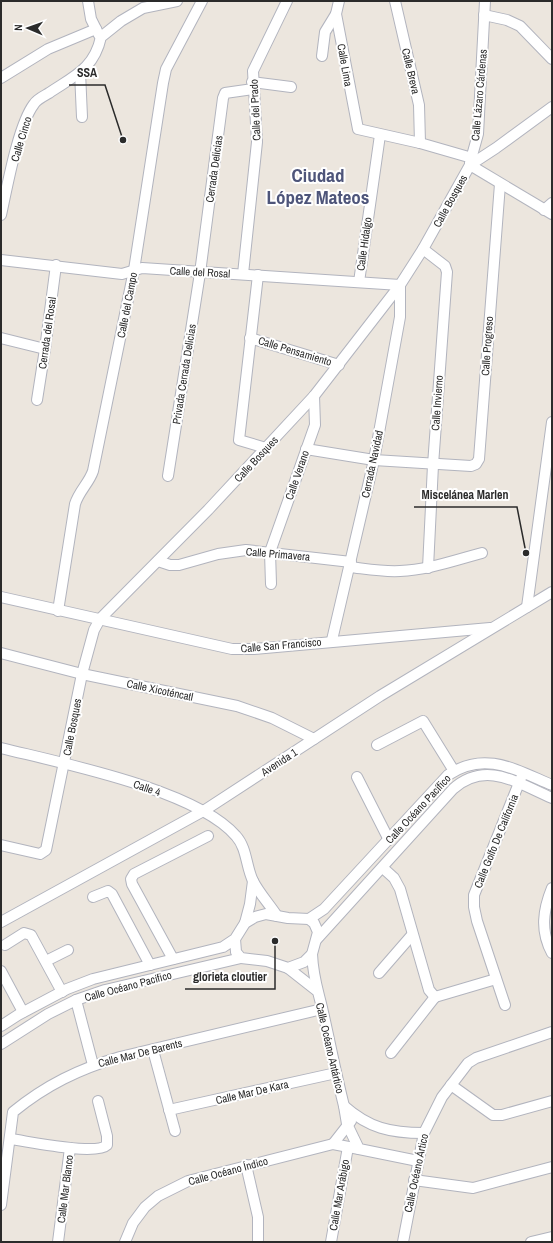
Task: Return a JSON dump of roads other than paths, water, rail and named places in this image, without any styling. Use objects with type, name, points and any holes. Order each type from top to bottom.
[{"type":"street","points":[[88,1],[91,19],[98,33]]},
{"type":"street","points":[[1,78],[48,49],[98,33],[121,21],[142,5],[177,1]]},
{"type":"street","name":"Calle del Campo","points":[[58,611],[75,504],[78,494],[90,481],[94,471],[134,270],[166,69],[202,1]]},
{"type":"street","name":"Calle del Prado","points":[[243,274],[257,142],[257,116],[253,86],[253,71],[287,1]]},
{"type":"street","name":"Calle Lima","points":[[339,1],[336,14],[358,129],[380,135]]},
{"type":"street","name":"Calle Breva","points":[[395,1],[419,105],[420,143]]},
{"type":"street","name":"Calle Lázaro Cárdenas","points":[[471,161],[478,134],[485,1]]},
{"type":"street","points":[[322,56],[325,32],[336,14]]},
{"type":"street","points":[[484,15],[507,20],[520,26],[552,59]]},
{"type":"street","name":"Calle Cinco","points":[[1,215],[22,128],[29,112],[35,102],[80,72],[93,60],[98,50],[98,33]]},
{"type":"street","points":[[80,72],[82,117]]},
{"type":"street","points":[[253,86],[291,86]]},
{"type":"street","name":"Cerrada Delicias","points":[[200,273],[223,98],[225,93],[253,86]]},
{"type":"street","name":"Calle Bosques","points":[[1,845],[40,854],[46,850],[65,764],[82,674],[94,630],[100,619],[158,561],[314,396],[400,285],[422,249],[471,161],[496,148],[552,106]]},
{"type":"street","points":[[380,135],[420,143],[471,161],[500,184],[549,209]]},
{"type":"street","name":"Calle Hidalgo","points":[[359,282],[380,135]]},
{"type":"street","name":"Calle Progreso","points":[[433,465],[471,466],[476,464],[478,458],[500,184]]},
{"type":"street","name":"Calle Invierno","points":[[422,249],[445,266],[447,272],[433,465],[428,568]]},
{"type":"street","name":"Calle del Rosal","points":[[1,260],[56,265],[122,274],[142,268],[400,285]]},
{"type":"street","name":"Cerrada del Rosal","points":[[37,400],[46,349],[56,265]]},
{"type":"street","name":"Privada Cerrada Delicias","points":[[168,476],[200,273]]},
{"type":"street","points":[[258,275],[239,440],[266,448]]},
{"type":"street","name":"Cerrada Navidad","points":[[332,640],[351,564],[374,460],[400,317],[400,285]]},
{"type":"street","points":[[1,338],[46,349]]},
{"type":"street","name":"Calle Pensamiento","points":[[250,338],[339,365]]},
{"type":"street","name":"Calle Verano","points":[[270,552],[314,425],[314,396]]},
{"type":"street","points":[[527,607],[552,422]]},
{"type":"street","points":[[306,449],[374,460],[433,465]]},
{"type":"street","name":"Calle Primavera","points":[[158,561],[170,565],[179,565],[218,554],[246,550],[351,564],[382,571],[401,571],[428,568],[482,553]]},
{"type":"street","points":[[270,552],[271,584]]},
{"type":"street","name":"Avenida 1","points":[[1,922],[205,810],[380,696],[552,592]]},
{"type":"street","name":"Calle San Francisco","points":[[1,597],[232,649],[254,649],[332,640],[494,627]]},
{"type":"street","name":"Calle Xicoténcatl","points":[[1,653],[82,674],[237,706],[272,718],[314,739]]},
{"type":"street","points":[[377,745],[423,721],[454,771]]},
{"type":"street","name":"Calle 4","points":[[1,748],[65,764],[148,788],[205,810],[228,827],[239,839],[253,881],[277,916]]},
{"type":"street","name":"Calle Océano Pacífico","points":[[309,919],[324,909],[454,771],[470,764],[482,762],[494,763],[552,785]]},
{"type":"street","name":"Calle Golfo De California","points":[[505,1004],[477,921],[474,907],[474,895],[523,773]]},
{"type":"street","name":"Calle Océano Pacífico","points":[[317,939],[463,780],[477,775],[489,774],[503,777],[552,798]]},
{"type":"street","points":[[356,777],[389,840]]},
{"type":"street","points":[[396,831],[407,841]]},
{"type":"street","points":[[173,959],[162,943],[131,879],[134,874],[208,836]]},
{"type":"street","points":[[383,868],[394,878],[400,889],[428,990],[435,997]]},
{"type":"street","name":"Calle 4","points":[[235,939],[245,923],[250,904],[253,881]]},
{"type":"street","points":[[552,888],[546,903],[543,924],[548,946],[552,953]]},
{"type":"street","points":[[93,897],[102,892],[108,891],[112,894],[150,965]]},
{"type":"street","points":[[245,923],[255,916],[266,914],[288,918],[309,919],[316,927],[317,939],[312,954],[304,962],[288,968]]},
{"type":"street","points":[[5,945],[24,933],[31,935],[62,992]]},
{"type":"street","points":[[379,973],[412,935]]},
{"type":"street","points":[[235,939],[236,952],[241,958]]},
{"type":"street","name":"Calle Océano Pacífico","points":[[1,1026],[23,1012],[62,992],[93,979],[223,947],[235,939]]},
{"type":"street","points":[[46,961],[68,950]]},
{"type":"street","name":"Calle Océano Antártico","points":[[312,954],[316,990],[322,1009],[344,1106]]},
{"type":"street","name":"Calle Océano Pacífico","points":[[1,1044],[48,1014],[76,1000],[105,990],[241,958],[267,961],[288,968]]},
{"type":"street","name":"Calle Océano Antártico","points":[[288,968],[304,979],[316,990]]},
{"type":"street","points":[[1,971],[23,1012]]},
{"type":"street","points":[[391,1053],[435,997],[496,979]]},
{"type":"street","points":[[76,1000],[93,1065]]},
{"type":"street","name":"Calle Mar De Barents","points":[[1,1206],[3,1166],[10,1139],[14,1112],[57,1081],[93,1065],[120,1057],[322,1009]]},
{"type":"street","name":"Calle Océano Ártico","points":[[403,1242],[424,1133],[442,1097],[468,1063],[476,1058],[552,1032]]},
{"type":"street","points":[[153,1050],[175,1131]]},
{"type":"street","name":"Calle Mar De Kara","points":[[169,1110],[336,1073]]},
{"type":"street","points":[[451,1085],[493,1115],[502,1115],[552,1101]]},
{"type":"street","points":[[70,1148],[101,1149],[107,1145],[107,1136],[98,1101]]},
{"type":"street","points":[[344,1106],[356,1116],[383,1130],[405,1133],[424,1133]]},
{"type":"street","points":[[344,1106],[347,1124],[359,1149]]},
{"type":"street","points":[[333,1144],[347,1124],[356,1116]]},
{"type":"street","name":"Calle Mar Blanco","points":[[10,1139],[70,1148],[58,1242]]},
{"type":"street","name":"Calle Océano Índico","points":[[125,1242],[133,1223],[145,1208],[158,1196],[188,1181],[333,1144],[418,1161]]},
{"type":"street","name":"Calle Mar Arábigo","points":[[331,1242],[348,1147]]},
{"type":"street","points":[[246,1165],[258,1216],[258,1242]]},
{"type":"street","points":[[414,1180],[473,1188],[552,1167]]},
{"type":"street","points":[[531,1242],[552,1236]]},
{"type":"place","name":"SSA","points":[[123,140]]},
{"type":"place","name":"Miscelánea Marlen","points":[[526,553]]},
{"type":"place","name":"glorieta cloutier","points":[[275,941]]},
{"type":"district","name":"Ciudad López Mateos","points":[[318,186]]}]
